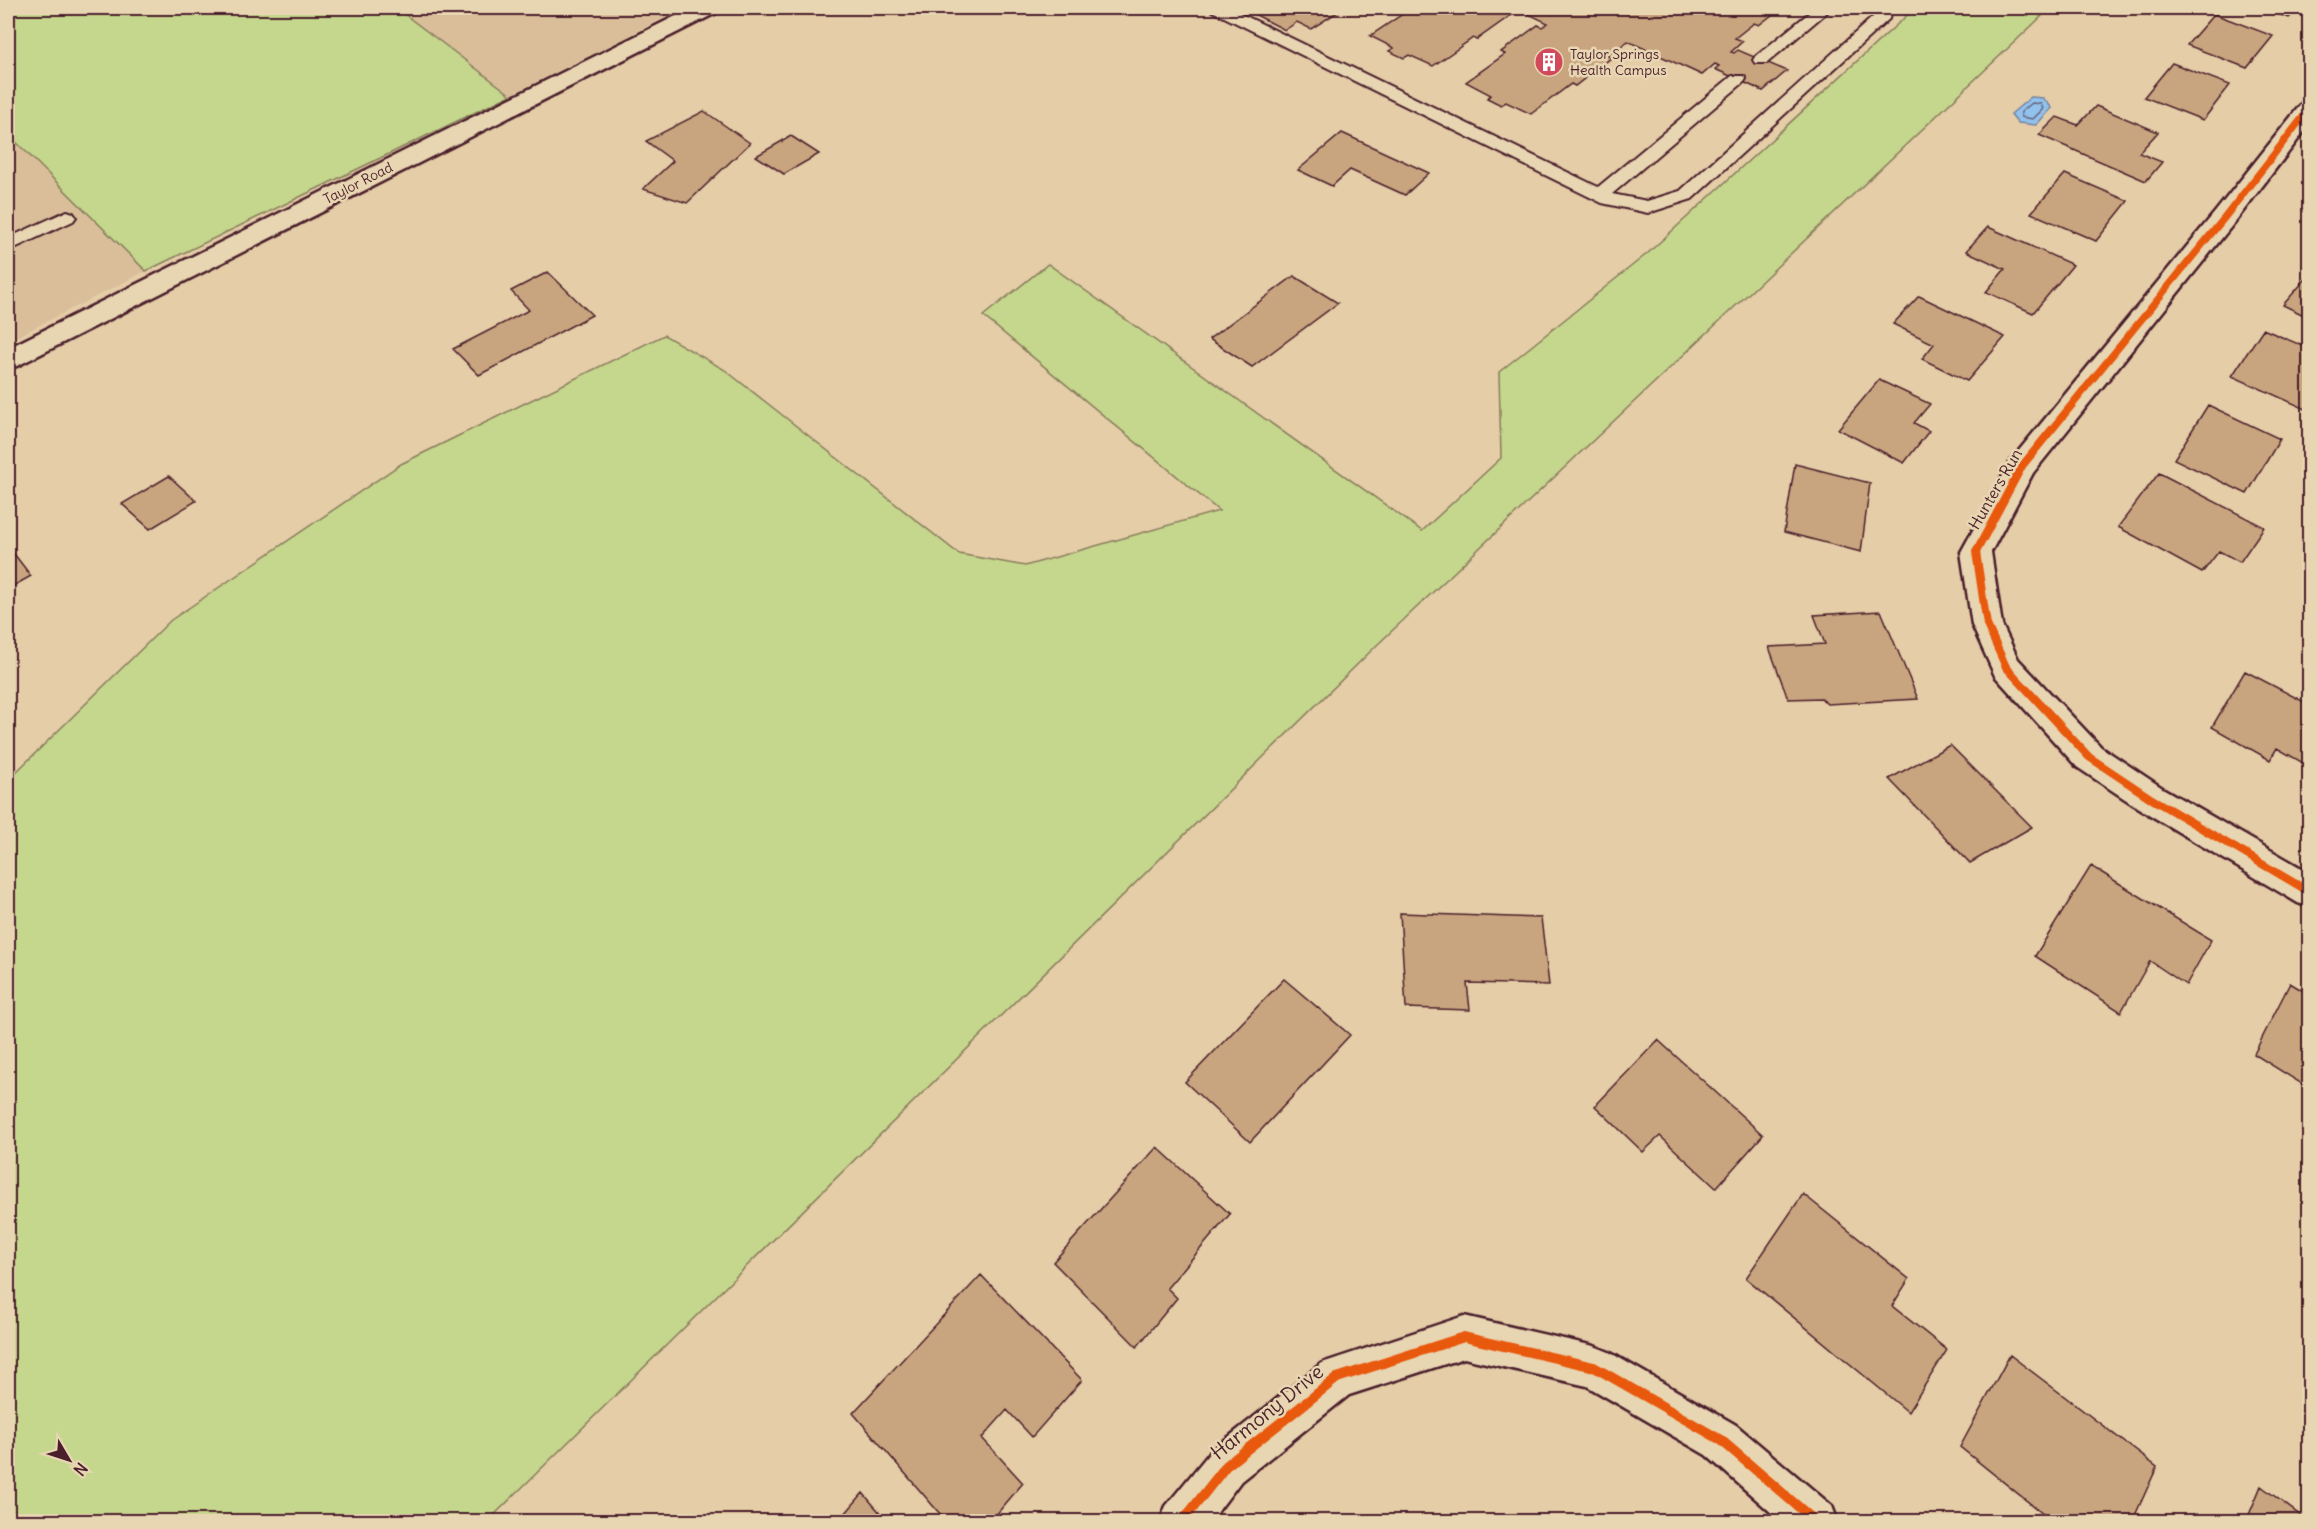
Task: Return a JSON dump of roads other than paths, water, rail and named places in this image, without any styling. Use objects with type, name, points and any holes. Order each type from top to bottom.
[{"type":"street","name":"Taylor Road","points":[[8,359],[708,8]]},
{"type":"street","name":"Hunters Run","points":[[2310,108],[2225,217],[2022,466],[1976,552],[1987,625],[2006,667],[2089,757],[2152,799],[2310,892]]},
{"type":"street","name":"Harmony Drive","points":[[1182,1521],[1226,1466],[1337,1377],[1464,1337],[1594,1368],[1721,1440],[1816,1521]]},
{"type":"lane","points":[[1218,8],[1608,199],[1648,207],[1686,195],[1883,16],[1884,8]]},
{"type":"lane","points":[[1761,60],[1824,8]]},
{"type":"lane","points":[[1600,195],[1738,79]]},
{"type":"lane","points":[[8,245],[67,217]]},
{"type":"water","points":[[2031,97],[2043,98],[2052,108],[2036,125],[2018,123],[2011,114]]},
{"type":"place","name":"Taylor Springs Health Campus","points":[[1549,62]]}]
